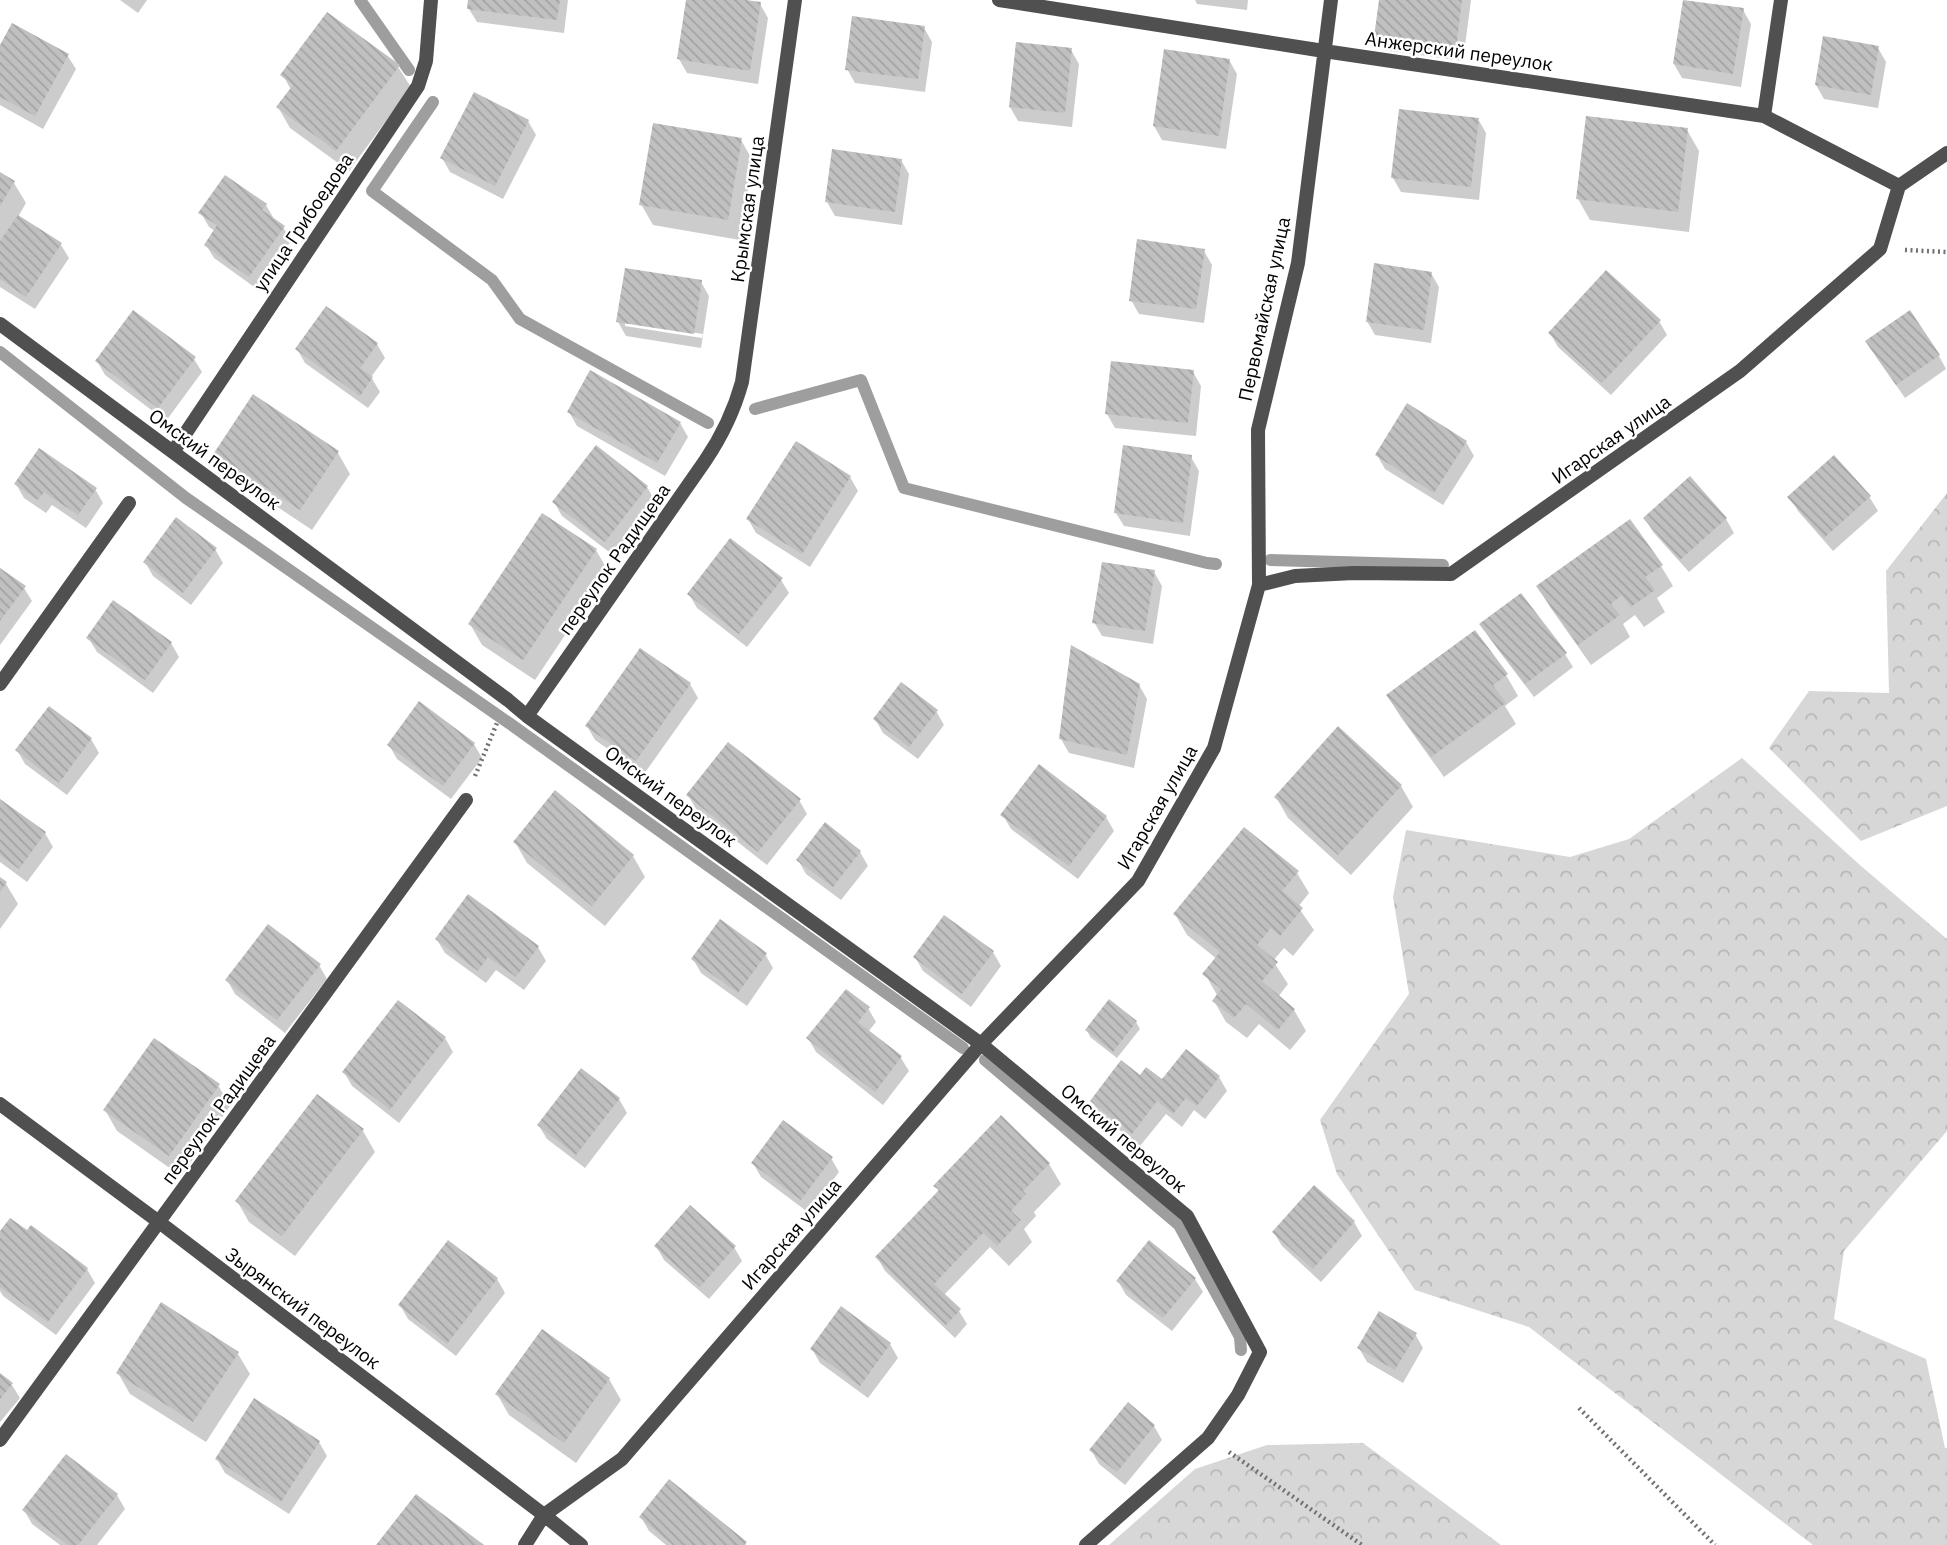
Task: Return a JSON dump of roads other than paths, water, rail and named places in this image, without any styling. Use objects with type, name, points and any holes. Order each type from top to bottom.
[{"type":"street","name":"улица Грибоедова","points":[[173,452],[418,86],[426,61],[431,0]]},
{"type":"street","name":"Крымская улица","points":[[729,422],[742,382],[795,0]]},
{"type":"street","name":"Анжерский переулок","points":[[999,0],[1764,116],[1899,186]]},
{"type":"street","name":"Первомайская улица","points":[[1259,585],[1258,430],[1298,263],[1331,0]]},
{"type":"street","points":[[1764,116],[1781,0]]},
{"type":"street","points":[[1899,186],[1947,153]]},
{"type":"street","name":"Игарская улица","points":[[525,1545],[544,1515],[622,1459],[981,1044],[1138,881],[1214,748],[1259,585],[1294,576],[1354,573],[1451,574],[1740,371],[1880,249],[1899,186]]},
{"type":"street","name":"Омский переулок","points":[[0,324],[527,716],[981,1044],[1187,1216],[1260,1352],[1238,1395],[1208,1438],[1086,1545]]},
{"type":"street","name":"переулок Радищева","points":[[527,716],[705,461],[729,422]]},
{"type":"street","points":[[0,684],[129,503]]},
{"type":"street","name":"переулок Радищева","points":[[0,1440],[466,800]]},
{"type":"street","name":"Зырянский переулок","points":[[0,1104],[159,1222],[581,1545]]},
{"type":"waterway","points":[[360,0],[409,70]]},
{"type":"waterway","points":[[433,102],[372,191],[492,280],[520,319],[708,423]]},
{"type":"waterway","points":[[0,352],[186,498],[509,723],[963,1048]]},
{"type":"waterway","points":[[755,409],[861,380],[904,488],[1216,564]]},
{"type":"waterway","points":[[1270,560],[1443,565]]},
{"type":"waterway","points":[[985,1060],[1179,1225],[1240,1337],[1241,1350]]}]
